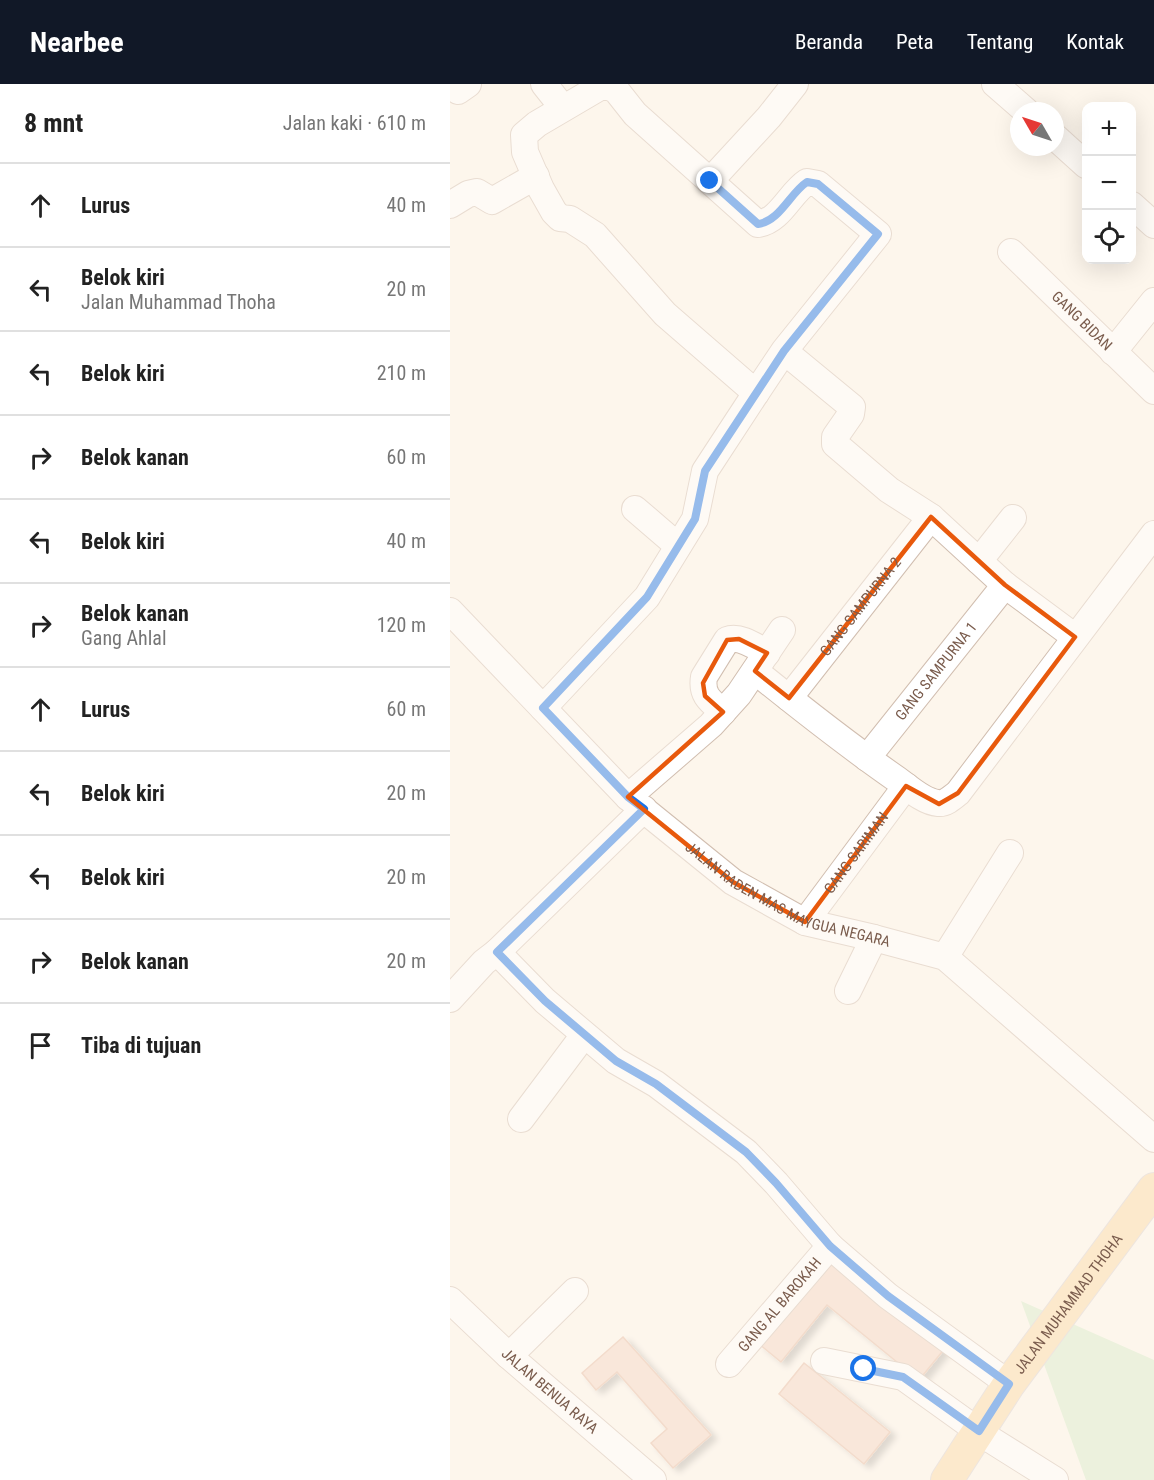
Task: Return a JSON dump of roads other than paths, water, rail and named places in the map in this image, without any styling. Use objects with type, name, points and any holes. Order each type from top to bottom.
[{"type":"main road","name":"JALAN MUHAMMAD THOHA","points":[[947,1480],[1009,1384],[1154,1189]]},
{"type":"street","points":[[544,84],[563,108]]},
{"type":"street","points":[[710,181],[770,117],[795,84]]},
{"type":"street","points":[[995,84],[1016,102]]},
{"type":"street","points":[[543,708],[647,597],[695,519],[705,471],[784,351],[878,234],[818,184],[807,182],[799,187],[766,223],[758,224],[635,114],[616,90],[609,87],[600,87],[537,124],[524,135],[525,152],[554,212],[561,218],[570,219],[595,235],[665,314],[756,393]]},
{"type":"street","points":[[1064,145],[1082,161]]},
{"type":"street","points":[[450,205],[468,194],[477,192],[492,201],[536,176]]},
{"type":"street","points":[[1136,209],[1154,225]]},
{"type":"street","name":"GANG BIDAN","points":[[1011,252],[1154,391]]},
{"type":"street","points":[[1113,352],[1154,301]]},
{"type":"street","points":[[784,351],[852,407],[851,414],[835,437],[835,444],[889,490],[931,517],[1005,585],[1075,637]]},
{"type":"street","points":[[635,509],[678,546]]},
{"type":"street","name":"GANG SAMPURNA 2","points":[[789,698],[931,517]]},
{"type":"street","points":[[980,561],[1014,518]]},
{"type":"street","points":[[723,712],[705,696],[704,677],[727,640],[739,639],[761,662],[789,698],[867,758],[930,801],[939,804],[952,799],[1154,534]]},
{"type":"street","name":"GANG SAMPURNA 1","points":[[867,758],[1005,585]]},
{"type":"street","name":"JALAN RADEN MAS MAYGUA NEGARA","points":[[450,611],[636,803],[734,882],[806,922],[945,957],[1154,1139]]},
{"type":"street","points":[[450,999],[723,712],[782,630]]},
{"type":"street","name":"GANG SARIMAN","points":[[806,922],[906,786]]},
{"type":"street","points":[[945,957],[1010,853]]},
{"type":"street","points":[[848,991],[874,938]]},
{"type":"street","points":[[497,952],[545,1001],[616,1061],[656,1084],[746,1152],[830,1246],[888,1296],[1009,1384]]},
{"type":"street","points":[[521,1119],[584,1035]]},
{"type":"street","name":"GANG AL BAROKAH","points":[[729,1364],[830,1246]]},
{"type":"street","points":[[509,1356],[575,1291]]},
{"type":"street","name":"JALAN BENUA RAYA","points":[[450,1300],[509,1356],[653,1480]]},
{"type":"street","points":[[824,1361],[903,1377],[979,1431],[1055,1480]]}]
